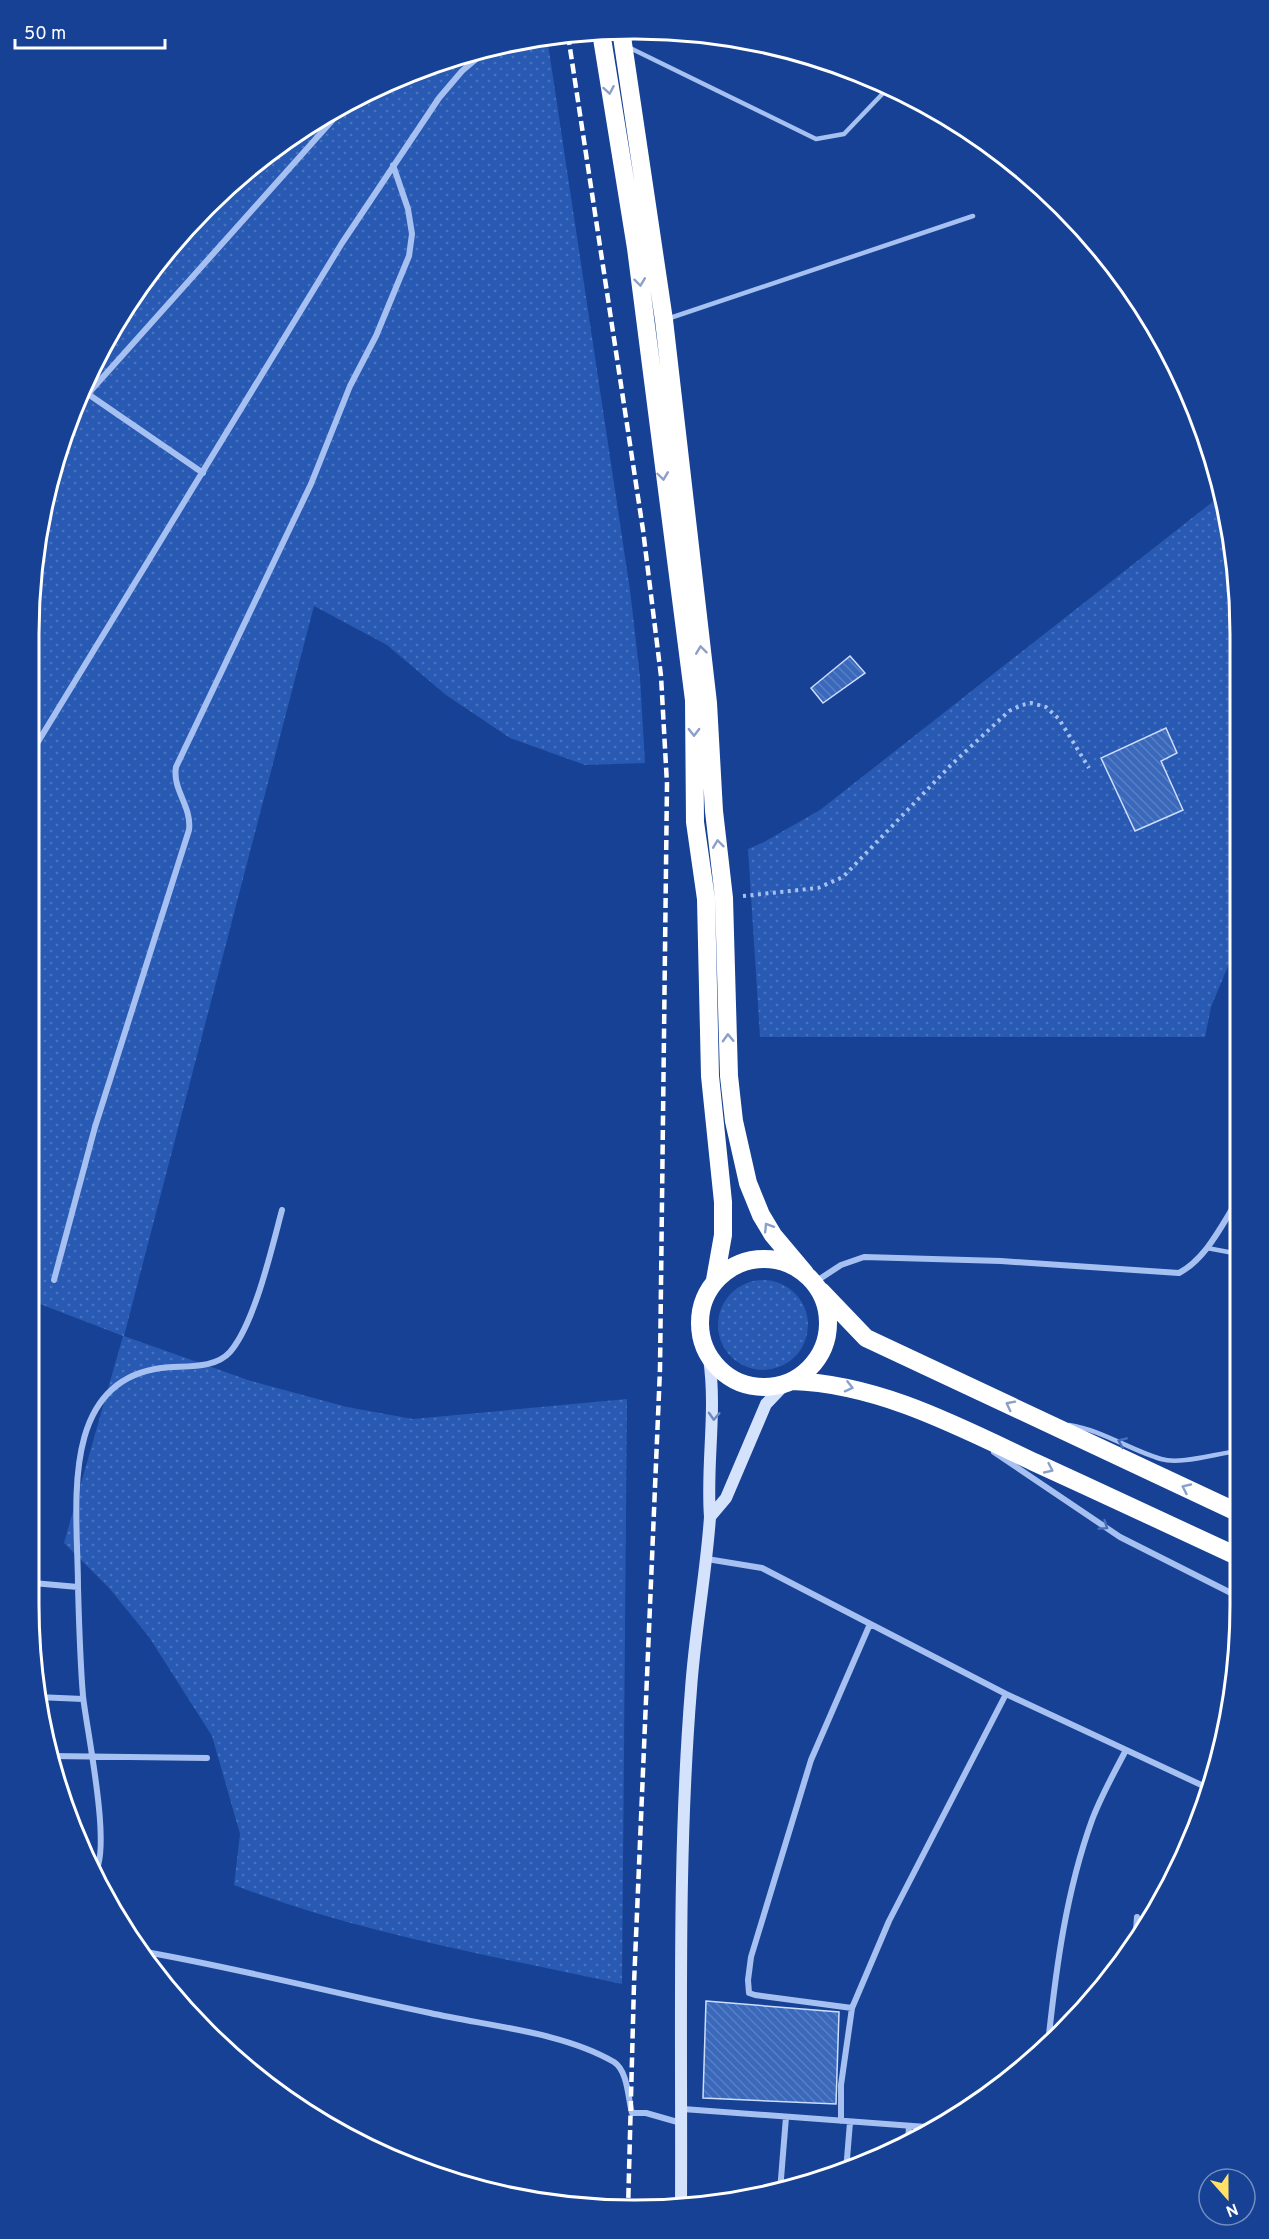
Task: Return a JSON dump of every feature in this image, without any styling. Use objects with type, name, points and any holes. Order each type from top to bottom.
[{"type":"highway","points":[[622,39],[664,320],[708,703],[714,811],[724,898],[729,1076],[734,1121],[748,1183],[761,1215],[773,1234],[813,1282],[866,1338],[1230,1509]]},
{"type":"highway","points":[[603,40],[636,248],[694,700],[695,822],[706,898],[710,1076],[723,1202],[723,1235],[715,1280]]},
{"type":"highway","points":[[789,1382],[804,1373],[823,1349],[828,1320],[813,1282],[788,1263],[768,1259],[749,1260],[730,1268],[715,1280],[707,1292],[699,1318],[700,1332],[709,1358],[721,1372],[736,1382],[754,1387],[789,1382],[824,1382],[852,1387],[951,1423],[1230,1553]]},
{"type":"main road","points":[[681,2198],[681,1978],[687,1750],[691,1687],[710,1517],[708,1491],[714,1413],[709,1358]]},
{"type":"main road","points":[[710,1517],[726,1498],[766,1404],[789,1382]]},
{"type":"street","points":[[39,739],[203,473],[295,318],[393,165],[450,83],[475,61]]},
{"type":"street","points":[[92,390],[327,125]]},
{"type":"street","points":[[54,1280],[95,1127],[189,830],[190,818],[177,786],[176,767],[311,484],[350,386],[376,336],[409,255],[412,234],[408,209],[393,165]]},
{"type":"street","points":[[89,395],[203,473]]},
{"type":"street","points":[[99,1865],[100,1847],[94,1757],[83,1699],[78,1587],[79,1455],[86,1426],[99,1403],[110,1392],[140,1372],[192,1367],[217,1361],[229,1353],[248,1320],[282,1210]]},
{"type":"street","points":[[813,1282],[841,1265],[864,1257],[1001,1261],[1179,1273],[1192,1266],[1207,1248],[1230,1212]]},
{"type":"street","points":[[951,1423],[1120,1537],[1230,1592]]},
{"type":"street","points":[[707,1559],[762,1568],[1006,1694],[1202,1784]]},
{"type":"street","points":[[39,1584],[78,1587]]},
{"type":"street","points":[[852,2008],[755,1995],[749,1993],[748,1980],[751,1957],[774,1876],[811,1760],[870,1624]]},
{"type":"street","points":[[841,2121],[841,2085],[852,2008],[889,1921],[1006,1694]]},
{"type":"street","points":[[46,1697],[83,1699]]},
{"type":"street","points":[[1050,2032],[1066,1914],[1079,1859],[1093,1817],[1126,1750]]},
{"type":"street","points":[[58,1756],[207,1758]]},
{"type":"street","points":[[1136,1924],[1137,1917]]},
{"type":"street","points":[[152,1953],[218,1965],[396,2006],[541,2036],[580,2048],[616,2063],[622,2072],[632,2113],[645,2113],[681,2124]]},
{"type":"street","points":[[682,2109],[920,2127]]},
{"type":"street","points":[[781,2182],[786,2117]]},
{"type":"street","points":[[847,2160],[850,2122]]},
{"type":"street","points":[[909,2126],[909,2133]]},
{"type":"lane","points":[[626,39],[816,139],[844,134],[883,93]]},
{"type":"lane","points":[[664,320],[973,216]]},
{"type":"lane","points":[[1207,1248],[1230,1252]]},
{"type":"lane","points":[[1040,1420],[1101,1433],[1161,1459],[1175,1461],[1230,1452]]},
{"type":"path","points":[[724,898],[818,888],[843,877],[950,766],[1009,711],[1022,705],[1031,703],[1046,707],[1059,719],[1089,768]]},
{"type":"shaded area","points":[[548,45],[630,590],[640,677],[645,763],[585,765],[510,738],[446,695],[387,645],[314,606],[124,1336],[248,1380],[347,1407],[413,1419],[627,1399],[622,1984],[377,1930],[328,1917],[234,1885],[240,1834],[212,1736],[149,1637],[109,1588],[64,1543],[123,1336],[39,1304],[40,596],[50,518],[71,443],[100,371],[139,304],[162,272],[213,213],[272,162],[337,119],[407,84],[480,59]]},
{"type":"shaded area","points":[[1215,500],[1229,596],[1230,962],[1211,1007],[1205,1037],[760,1037],[748,849],[820,810]]},
{"type":"shaded area","points":[[754,1280],[772,1280],[788,1287],[801,1300],[808,1316],[808,1334],[801,1350],[788,1363],[772,1370],[754,1370],[738,1363],[725,1350],[718,1334],[718,1316],[725,1300],[738,1287]]},
{"type":"building","points":[[850,656],[865,673],[823,703],[811,688]]},
{"type":"building","points":[[1166,728],[1177,753],[1161,761],[1183,810],[1135,831],[1101,758]]},
{"type":"building","points":[[706,2001],[839,2012],[836,2104],[703,2098]]},
{"type":"railway","points":[[569,43],[643,530],[661,676],[667,784],[660,1369],[634,1984],[628,2200]]}]
